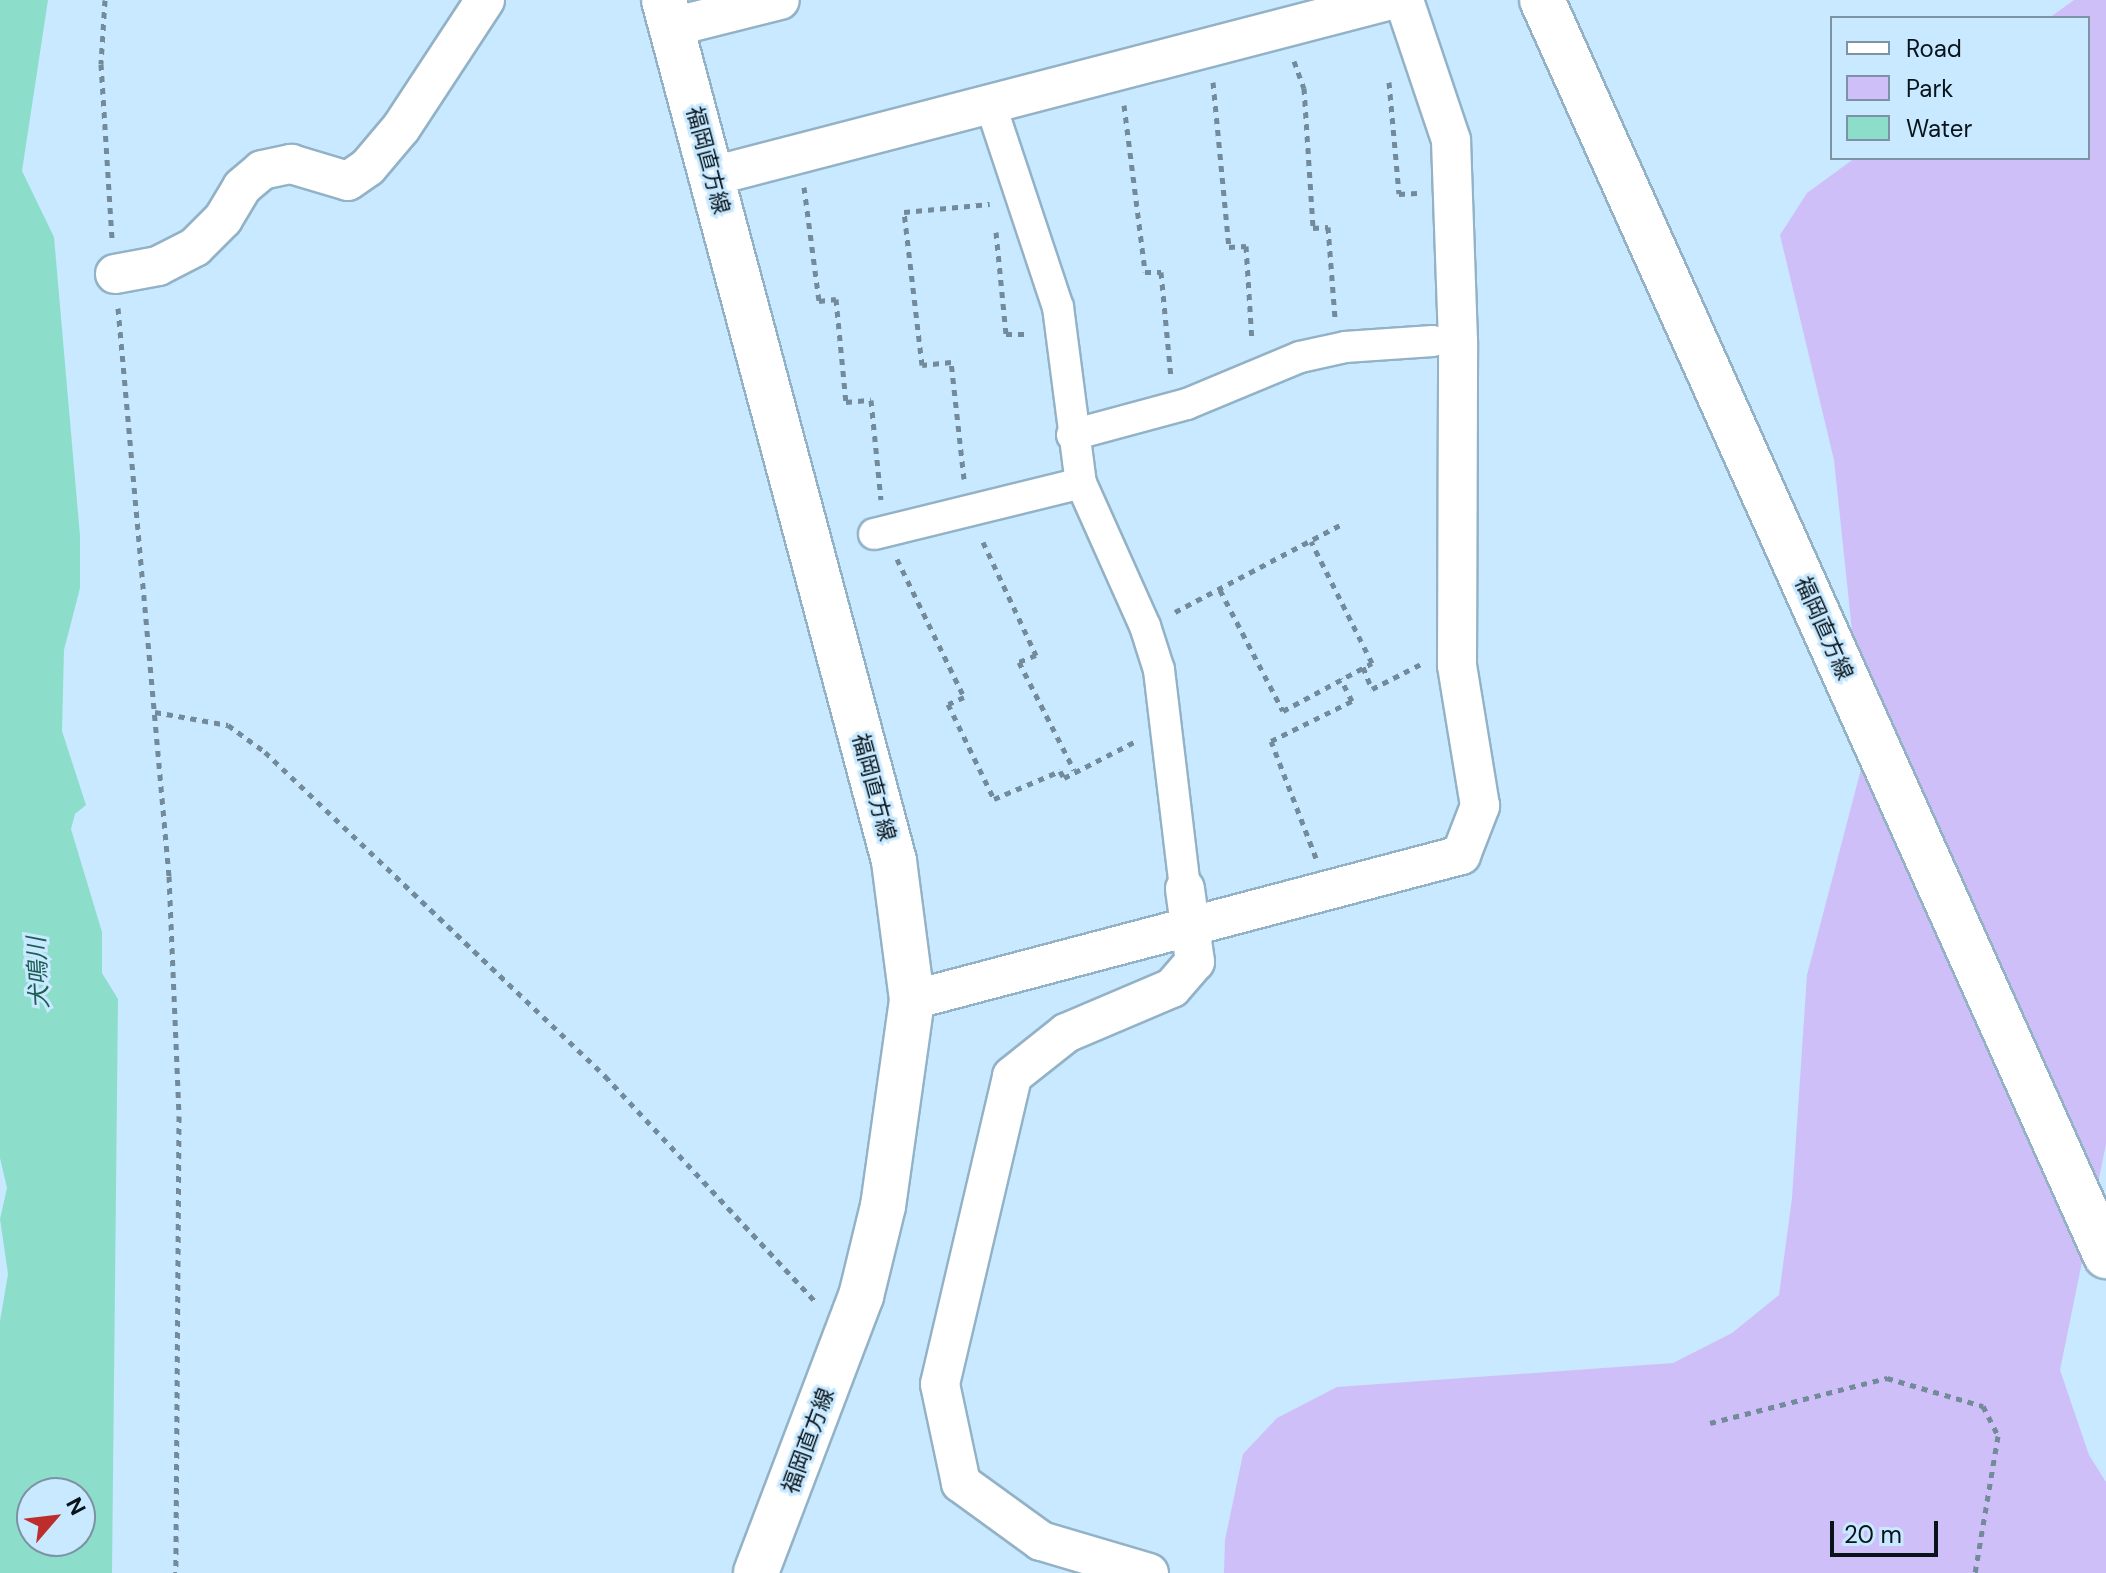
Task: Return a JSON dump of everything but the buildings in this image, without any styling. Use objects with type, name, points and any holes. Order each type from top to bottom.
[{"type":"main road","name":"福岡直方線","points":[[1542,0],[2106,1256]]},
{"type":"main road","name":"福岡直方線","points":[[668,14],[894,861],[912,1000],[883,1206],[846,1337],[756,1573]]},
{"type":"street","points":[[115,274],[158,266],[195,247],[223,219],[242,187],[262,170],[291,164],[348,181],[368,167],[401,128],[485,0]]},
{"type":"street","points":[[668,14],[780,0]]},
{"type":"street","points":[[713,176],[1280,26],[1391,0]]},
{"type":"street","points":[[912,1000],[1187,907],[1324,890],[1461,855],[1480,806],[1457,645],[1446,341],[1451,140],[1404,0]]},
{"type":"street","points":[[990,103],[1058,307],[1072,435],[1081,483],[1145,626],[1159,670],[1195,962],[1172,988],[1066,1033],[1012,1076],[940,1384],[961,1483],[1041,1541],[1149,1573]]},
{"type":"street","points":[[1072,435],[1174,407],[1254,379],[1300,357],[1337,349],[1446,341]]},
{"type":"street","points":[[879,532],[1081,483]]},
{"type":"path","points":[[105,0],[101,64],[115,274],[169,876],[179,1116],[176,1573]]},
{"type":"path","points":[[1280,26],[1304,88],[1313,228],[1328,227],[1337,349]]},
{"type":"path","points":[[1203,46],[1212,70],[1229,247],[1246,246],[1254,379]]},
{"type":"path","points":[[1114,70],[1130,125],[1145,272],[1161,272],[1174,407]]},
{"type":"path","points":[[1389,82],[1399,194],[1417,191],[1418,206]]},
{"type":"path","points":[[799,154],[819,301],[836,299],[846,402],[871,400],[879,532],[964,697],[948,704],[994,799],[1060,771],[1064,778],[1074,770],[1165,727]]},
{"type":"path","points":[[1006,202],[904,212],[922,365],[951,362],[968,511],[1036,655],[1019,662],[1074,770]]},
{"type":"path","points":[[993,204],[1006,334],[1037,334]]},
{"type":"path","points":[[1145,626],[1220,590],[1344,523]]},
{"type":"path","points":[[1220,590],[1283,711],[1372,663],[1311,541]]},
{"type":"path","points":[[1363,667],[1372,689],[1457,645]]},
{"type":"path","points":[[1324,890],[1310,834],[1271,741],[1352,701],[1341,679]]},
{"type":"path","points":[[155,712],[228,725],[265,752],[605,1076],[846,1337]]},
{"type":"path","points":[[1710,1423],[1887,1378],[1983,1406],[1998,1436],[1975,1573]]},
{"type":"green space","points":[[2074,0],[2106,0],[2106,1144],[2060,1370],[2089,1455],[2106,1482],[2106,1573],[1224,1573],[1225,1540],[1243,1454],[1277,1418],[1337,1387],[1673,1363],[1732,1333],[1779,1295],[1792,1198],[1807,975],[1865,754],[1834,460],[1780,235],[1807,193],[1852,160],[2090,160],[2090,16],[2052,16]]},
{"type":"water","name":"犬鳴川","points":[[0,0],[48,0],[22,171],[54,237],[80,536],[80,588],[64,650],[62,731],[86,805],[75,814],[71,829],[102,932],[102,973],[118,999],[112,1573],[0,1573],[0,1321],[8,1274],[0,1219],[7,1188],[0,1158]]}]
